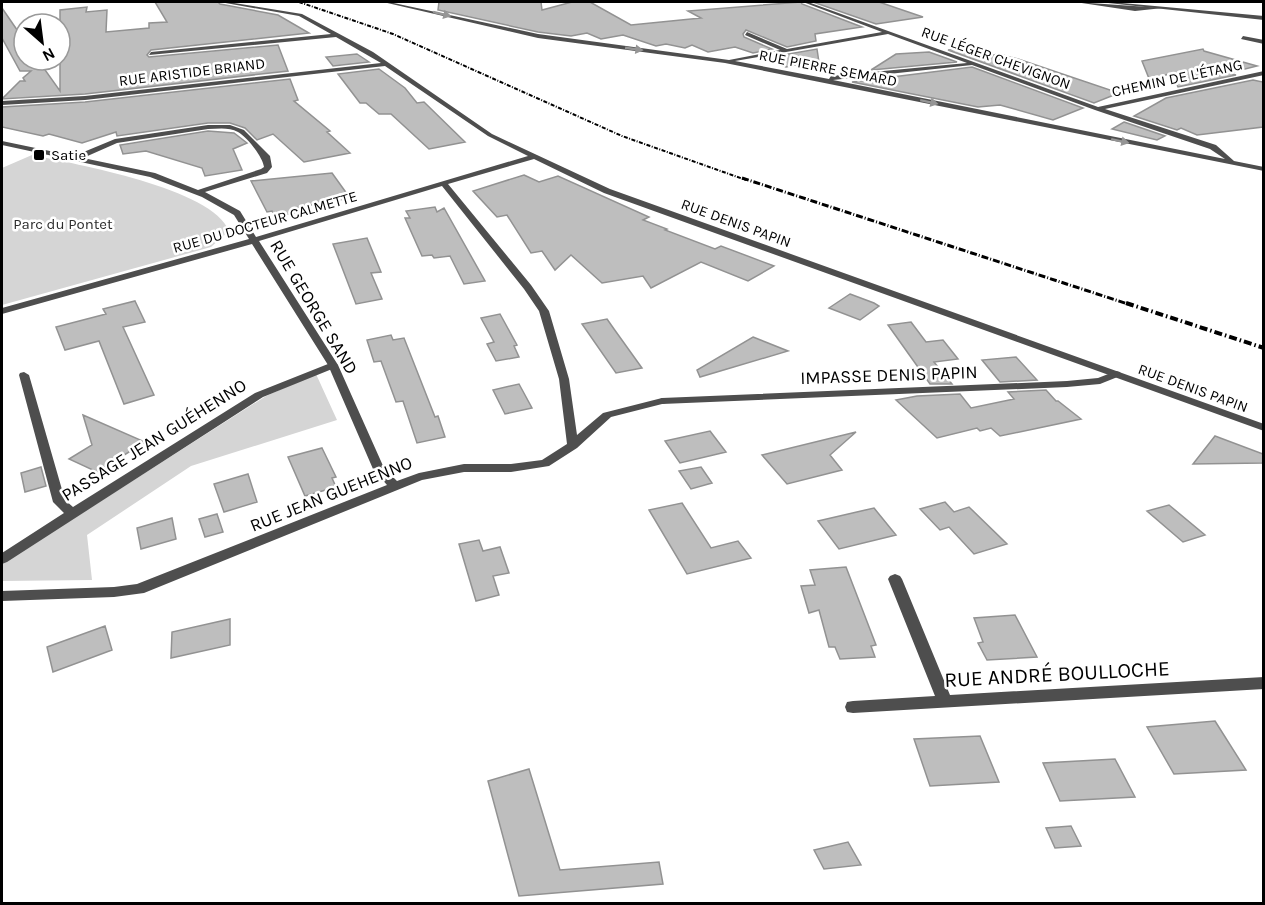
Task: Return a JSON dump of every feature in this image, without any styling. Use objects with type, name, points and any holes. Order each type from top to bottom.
[{"type":"street","name":"RUE DENIS PAPIN","points":[[222,2],[291,12],[339,35],[386,63],[490,135],[607,191],[1263,428]]},
{"type":"street","name":"RUE PIERRE SEMARD","points":[[385,2],[538,36],[725,61],[820,79],[1263,169]]},
{"type":"street","name":"RUE LÉGER CHEVIGNON","points":[[805,2],[1097,109],[1213,147],[1219,153],[1249,166]]},
{"type":"street","points":[[1077,2],[1135,9],[1160,8]]},
{"type":"street","points":[[1101,2],[1263,17]]},
{"type":"street","points":[[1119,2],[1263,17]]},
{"type":"street","points":[[725,61],[888,33]]},
{"type":"street","points":[[747,34],[786,50]]},
{"type":"street","points":[[151,54],[339,35]]},
{"type":"street","name":"CHEMIN DE L'ÉTANG","points":[[1243,38],[1263,42]]},
{"type":"street","name":"RUE ARISTIDE BRIAND","points":[[2,104],[86,98],[386,63]]},
{"type":"street","points":[[820,79],[974,65]]},
{"type":"street","name":"CHEMIN DE L'ÉTANG","points":[[1097,109],[1263,73]]},
{"type":"street","points":[[74,159],[115,141],[219,126],[242,131],[267,158],[268,167],[264,171],[198,192]]},
{"type":"street","points":[[1179,136],[1189,150],[1185,154]]},
{"type":"street","name":"RUE GEORGE SAND","points":[[2,143],[152,175],[198,192],[237,213],[333,365],[379,468],[395,486]]},
{"type":"street","points":[[1185,154],[1219,153]]},
{"type":"street","name":"RUE DU DOCTEUR CALMETTE","points":[[2,311],[254,240],[535,156]]},
{"type":"street","points":[[443,183],[528,287],[544,311],[564,379],[573,445]]},
{"type":"street","name":"PASSAGE JEAN GUÉHENNO","points":[[2,559],[259,395],[333,365]]},
{"type":"street","name":"IMPASSE DENIS PAPIN","points":[[662,401],[1067,384],[1100,381],[1116,374]]},
{"type":"street","points":[[24,375],[59,502],[72,513]]},
{"type":"street","name":"RUE JEAN GUEHENNO","points":[[2,596],[140,589],[341,510],[395,486],[443,471],[532,466],[545,463],[573,445],[607,416],[662,401]]},
{"type":"street","points":[[895,579],[945,702]]},
{"type":"street","name":"RUE ANDRÉ BOULLOCHE","points":[[853,707],[1263,683]]},
{"type":"green space","name":"Parc du Pontet","points":[[32,155],[141,180],[171,190],[198,202],[218,216],[229,231],[211,247],[2,305],[2,168]]},
{"type":"green space","points":[[316,374],[337,420],[191,466],[87,535],[92,580],[2,581],[2,564],[266,396]]},
{"type":"building","points":[[155,2],[218,2],[278,15],[309,33],[151,50],[147,55],[149,57],[278,45],[288,71],[85,94],[2,99],[20,81],[25,81],[23,78],[30,72],[47,72],[60,91],[60,72],[72,72],[72,12],[60,12],[60,10],[87,7],[86,12],[107,10],[106,32],[149,28],[149,23],[167,22]]},
{"type":"building","points":[[439,2],[541,2],[542,10],[572,2],[590,2],[631,25],[701,18],[688,11],[801,2],[862,27],[815,34],[816,41],[787,47],[746,30],[744,37],[772,49],[753,53],[735,47],[708,52],[692,45],[685,48],[666,44],[656,46],[623,35],[601,39],[587,33],[571,36],[538,32],[438,10]]},
{"type":"building","points":[[813,2],[879,2],[923,17],[876,24]]},
{"type":"building","points":[[2,8],[12,23],[12,56],[2,38]]},
{"type":"building","points":[[973,48],[987,56],[999,54],[1018,59],[1119,93],[1094,103],[948,50]]},
{"type":"building","points":[[817,49],[820,69],[805,63],[786,67],[765,58]]},
{"type":"building","points":[[1203,49],[1257,66],[1229,73],[1236,75],[1178,87],[1171,73],[1150,81],[1142,61]]},
{"type":"building","points":[[929,52],[957,62],[871,70],[896,54]]},
{"type":"building","points":[[357,54],[369,62],[333,66],[326,57]]},
{"type":"building","points":[[972,67],[1083,108],[1053,120],[1000,105],[978,107],[852,82]]},
{"type":"building","points":[[379,69],[405,88],[417,103],[424,102],[465,142],[429,149],[391,114],[379,114],[366,103],[360,103],[338,74]]},
{"type":"building","points":[[290,79],[298,100],[294,101],[330,131],[327,132],[350,153],[304,162],[273,134],[257,140],[245,128],[230,123],[208,123],[117,136],[116,132],[82,143],[49,134],[43,136],[2,127],[2,107],[85,102]]},
{"type":"building","points":[[1253,80],[1263,82],[1263,127],[1197,135],[1181,128],[1177,130],[1134,116],[1166,98]]},
{"type":"building","points":[[1124,122],[1165,136],[1157,140],[1112,129]]},
{"type":"building","points":[[208,131],[234,133],[247,143],[233,149],[242,170],[205,176],[202,168],[146,151],[123,154],[120,145]]},
{"type":"building","points":[[332,173],[350,198],[295,208],[298,212],[275,217],[272,211],[267,212],[251,181]]},
{"type":"building","points":[[524,175],[539,182],[558,176],[649,217],[643,220],[667,229],[665,230],[715,249],[721,246],[774,266],[748,281],[701,262],[651,288],[643,276],[602,283],[571,255],[555,270],[542,251],[531,253],[507,215],[497,217],[473,191]]},
{"type":"building","points":[[435,207],[437,212],[444,208],[485,281],[464,284],[450,256],[434,258],[432,255],[422,256],[405,218],[410,218],[406,211]]},
{"type":"building","points":[[367,238],[381,272],[371,273],[382,299],[356,304],[333,244]]},
{"type":"building","points":[[850,294],[879,306],[860,320],[829,308]]},
{"type":"building","points":[[135,301],[145,322],[123,327],[154,395],[124,404],[99,341],[65,350],[56,327],[106,314],[103,309]]},
{"type":"building","points":[[500,314],[517,345],[514,346],[519,357],[496,361],[487,344],[494,342],[481,318]]},
{"type":"building","points":[[607,319],[642,368],[616,373],[582,324]]},
{"type":"building","points":[[911,322],[926,342],[943,340],[958,359],[934,362],[952,384],[930,384],[888,325]]},
{"type":"building","points":[[391,335],[393,340],[404,338],[445,437],[417,443],[403,401],[396,402],[381,361],[374,362],[367,340]]},
{"type":"building","points":[[753,337],[788,351],[700,377],[697,370]]},
{"type":"building","points":[[1016,357],[1037,380],[1000,382],[982,360]]},
{"type":"building","points":[[519,384],[532,408],[505,414],[493,390]]},
{"type":"building","points":[[1046,390],[1056,401],[1081,419],[1000,436],[991,428],[980,431],[977,428],[937,438],[896,400],[917,396],[960,394],[971,408],[1014,399],[1008,392]]},
{"type":"building","points":[[83,415],[145,442],[97,472],[69,459],[92,445]]},
{"type":"building","points":[[710,431],[726,452],[680,463],[665,441]]},
{"type":"building","points":[[856,432],[830,455],[842,470],[787,484],[762,455]]},
{"type":"building","points":[[1215,436],[1263,454],[1263,463],[1193,464]]},
{"type":"building","points":[[322,448],[336,477],[332,478],[336,487],[305,496],[288,457]]},
{"type":"building","points":[[41,467],[46,486],[25,492],[21,473]]},
{"type":"building","points":[[701,467],[712,483],[691,489],[679,471]]},
{"type":"building","points":[[248,474],[257,502],[224,512],[214,484]]},
{"type":"building","points":[[945,502],[954,512],[969,507],[1007,544],[974,554],[949,527],[940,530],[920,509]]},
{"type":"building","points":[[682,503],[711,548],[738,541],[751,558],[687,574],[649,510]]},
{"type":"building","points":[[1169,505],[1205,535],[1183,542],[1147,511]]},
{"type":"building","points":[[874,508],[896,535],[839,549],[818,521]]},
{"type":"building","points":[[217,514],[223,532],[205,537],[199,519]]},
{"type":"building","points":[[172,518],[176,539],[141,549],[137,528]]},
{"type":"building","points":[[479,540],[483,551],[500,547],[509,573],[493,576],[499,595],[476,601],[459,544]]},
{"type":"building","points":[[846,567],[876,645],[871,646],[875,657],[840,659],[835,647],[829,647],[819,610],[809,613],[801,586],[815,585],[810,570]]},
{"type":"building","points":[[1015,615],[1037,657],[987,660],[978,643],[983,642],[974,618]]},
{"type":"building","points":[[230,619],[230,645],[171,658],[172,632]]},
{"type":"building","points":[[105,626],[112,650],[53,672],[47,647]]},
{"type":"building","points":[[1215,721],[1246,770],[1174,774],[1147,727]]},
{"type":"building","points":[[980,736],[999,782],[930,786],[914,739]]},
{"type":"building","points":[[1115,759],[1135,797],[1060,801],[1043,763]]},
{"type":"building","points":[[529,769],[560,870],[659,862],[663,884],[519,896],[488,781]]},
{"type":"building","points":[[1071,826],[1081,846],[1055,848],[1046,828]]},
{"type":"building","points":[[848,842],[861,865],[824,869],[814,850]]},
{"type":"railway","points":[[299,2],[393,34],[622,136],[746,180]]},
{"type":"railway","points":[[742,178],[1131,305]]},
{"type":"railway","points":[[1126,303],[1264,348]]},
{"type":"place","name":"Satie","points":[[39,155]]}]
